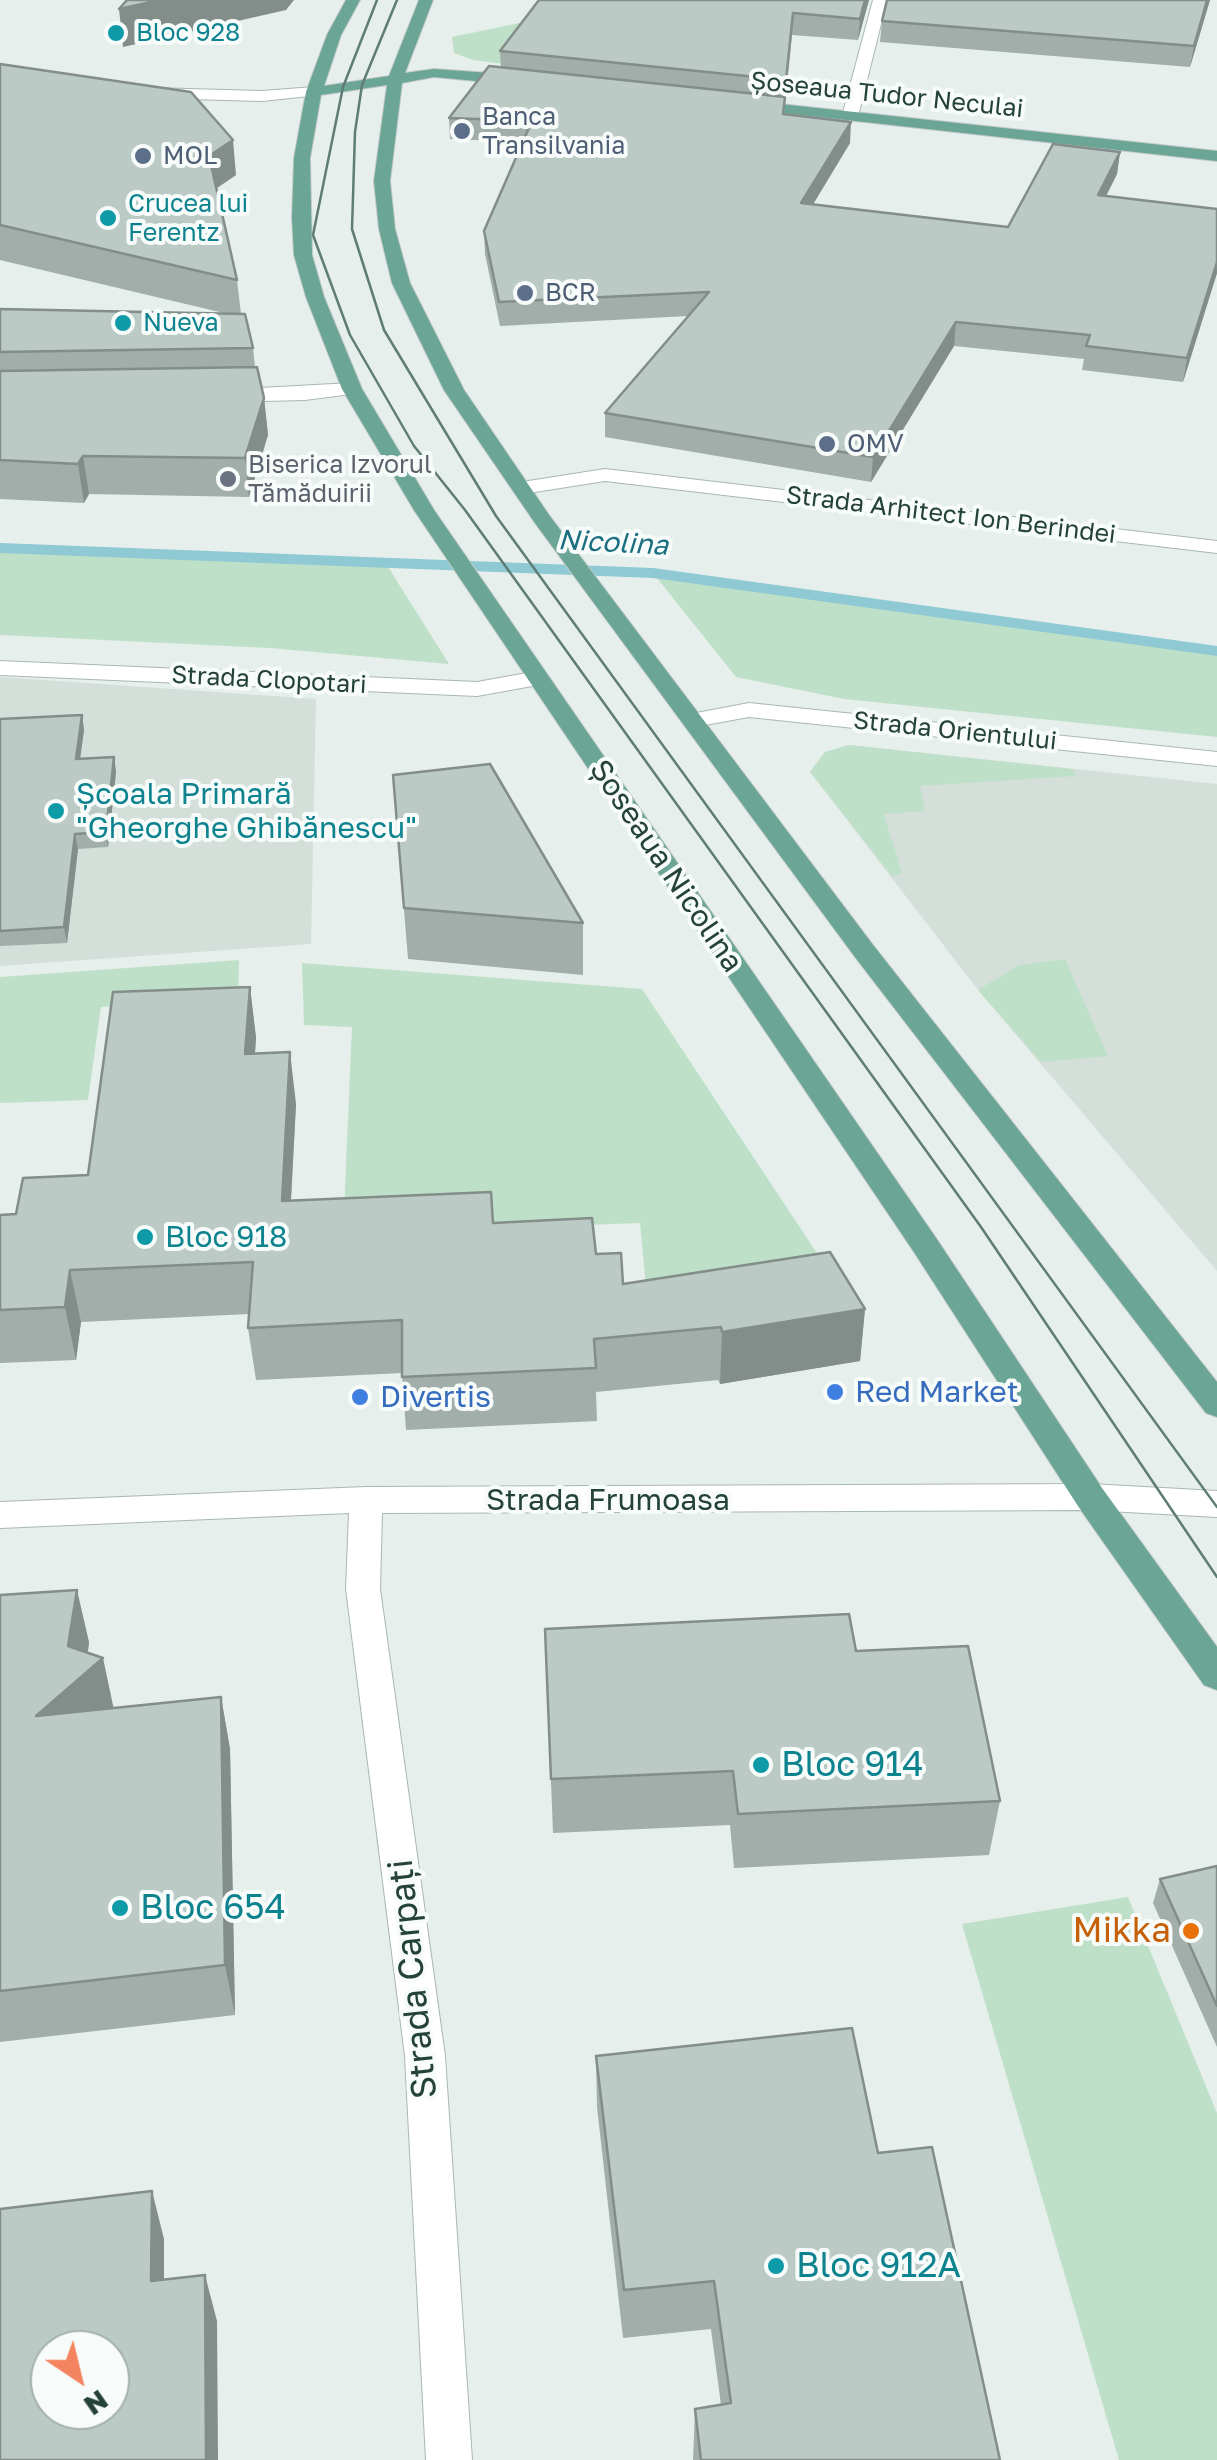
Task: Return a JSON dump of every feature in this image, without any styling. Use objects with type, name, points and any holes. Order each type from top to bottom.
[{"type":"main road","name":"Șoseaua Nicolina","points":[[353,0],[334,35],[314,92],[302,158],[300,218],[303,255],[330,341],[352,389],[424,510],[925,1245],[1090,1497],[1217,1675]]},
{"type":"main road","points":[[426,0],[394,80],[382,181],[387,229],[401,283],[454,390],[542,519],[864,950],[1217,1406]]},
{"type":"main road","points":[[314,92],[434,73],[536,82]]},
{"type":"main road","name":"Șoseaua Tudor Neculai","points":[[720,102],[1217,156]]},
{"type":"street","points":[[850,116],[880,0]]},
{"type":"street","points":[[133,92],[262,96],[314,92]]},
{"type":"street","points":[[210,396],[352,389]]},
{"type":"street","name":"Strada Arhitect Ion Berindei","points":[[522,488],[605,475],[1217,547]]},
{"type":"street","name":"Strada Clopotari","points":[[0,668],[477,689],[531,667]]},
{"type":"street","name":"Strada Orientului","points":[[694,720],[749,710],[1217,758]]},
{"type":"street","name":"Strada Frumoasa","points":[[0,1515],[366,1500],[1090,1497],[1217,1504]]},
{"type":"street","name":"Strada Carpați","points":[[366,1500],[364,1589],[425,2056],[449,2460]]},
{"type":"shaded area","points":[[0,677],[316,699],[311,944],[0,966]]},
{"type":"shaded area","points":[[849,745],[1217,784],[1217,1271],[978,990],[810,772],[825,752]]},
{"type":"green space","points":[[548,17],[538,68],[473,60],[454,53],[452,37]]},
{"type":"green space","points":[[0,548],[385,562],[449,664],[270,648],[0,635]]},
{"type":"green space","points":[[653,573],[1217,651],[1217,737],[844,699],[736,677]]},
{"type":"green space","points":[[849,745],[1072,769],[1076,776],[920,786],[925,811],[884,814],[902,873],[892,876],[810,772],[825,752]]},
{"type":"green space","points":[[1065,959],[1108,1056],[1041,1062],[978,990],[1019,965]]},
{"type":"green space","points":[[239,960],[238,995],[101,1007],[88,1100],[0,1103],[0,977]]},
{"type":"green space","points":[[302,963],[642,989],[846,1297],[649,1319],[640,1223],[343,1234],[352,1027],[304,1025]]},
{"type":"green space","points":[[1128,1897],[1217,2113],[1217,2460],[1119,2460],[962,1924]]},
{"type":"building","points":[[127,0],[160,0],[119,9]]},
{"type":"building","points":[[539,0],[865,0],[860,19],[793,13],[786,80],[500,51]]},
{"type":"building","points":[[887,0],[1207,0],[1194,46],[882,21]]},
{"type":"building","points":[[0,64],[191,92],[233,140],[209,156],[237,280],[0,225]]},
{"type":"building","points":[[489,66],[785,97],[783,114],[851,122],[801,203],[1008,227],[1053,144],[1120,152],[1098,195],[1217,209],[1217,262],[1187,358],[1086,346],[1090,335],[956,322],[873,457],[605,413],[709,292],[499,302],[484,231],[532,121],[449,118]]},
{"type":"building","points":[[0,309],[245,314],[253,348],[0,352]]},
{"type":"building","points":[[257,367],[264,398],[245,458],[83,456],[78,464],[0,460],[0,371]]},
{"type":"building","name":"Școala Primară \"Gheorghe Ghibănescu\"","points":[[82,715],[76,759],[114,757],[106,832],[75,834],[64,927],[0,931],[0,719]]},
{"type":"building","points":[[490,764],[583,923],[404,908],[393,775]]},
{"type":"building","points":[[250,987],[245,1054],[290,1052],[282,1201],[491,1192],[493,1223],[592,1218],[596,1254],[621,1253],[623,1284],[830,1252],[865,1309],[722,1332],[721,1327],[594,1339],[596,1368],[402,1377],[402,1320],[248,1328],[253,1262],[70,1270],[65,1307],[0,1310],[0,1215],[16,1214],[23,1178],[88,1175],[113,992]]},
{"type":"building","name":"Bloc 654","points":[[77,1590],[68,1646],[103,1658],[36,1716],[221,1697],[225,1965],[0,1991],[0,1595]]},
{"type":"building","name":"Bloc 914","points":[[849,1614],[856,1651],[968,1646],[1000,1801],[738,1814],[733,1771],[551,1779],[545,1629]]},
{"type":"building","points":[[1217,1866],[1217,2006],[1160,1879]]},
{"type":"building","name":"Bloc 912A","points":[[852,2028],[878,2153],[932,2147],[1000,2460],[701,2460],[695,2409],[731,2403],[714,2281],[624,2290],[596,2056]]},
{"type":"building","points":[[152,2191],[151,2281],[205,2275],[206,2460],[0,2460],[0,2209]]},
{"type":"waterway","name":"Nicolina","points":[[0,548],[653,573],[1217,651]]},
{"type":"tram line","points":[[377,0],[343,87],[313,235],[350,335],[414,446],[465,510],[981,1227],[1217,1577]]},
{"type":"tram line","points":[[397,0],[362,85],[355,132],[352,229],[384,330],[496,516],[1217,1507]]},
{"type":"place","name":"Bloc 928","points":[[116,33]]},
{"type":"place","name":"Banca Transilvania","points":[[462,131]]},
{"type":"place","name":"MOL","points":[[143,156]]},
{"type":"place","name":"Crucea lui Ferentz","points":[[108,218]]},
{"type":"place","name":"BCR","points":[[525,293]]},
{"type":"place","name":"Nueva","points":[[123,323]]},
{"type":"place","name":"OMV","points":[[827,444]]},
{"type":"place","name":"Biserica Izvorul Tămăduirii","points":[[228,479]]},
{"type":"place","name":"Școala Primară \"Gheorghe Ghibănescu\"","points":[[56,811]]},
{"type":"place","name":"Bloc 918","points":[[145,1237]]},
{"type":"place","name":"Red Market","points":[[835,1392]]},
{"type":"place","name":"Divertis","points":[[360,1397]]},
{"type":"place","name":"Bloc 914","points":[[761,1765]]},
{"type":"place","name":"Bloc 654","points":[[120,1908]]},
{"type":"place","name":"Mikka","points":[[1191,1931]]},
{"type":"place","name":"Bloc 912A","points":[[776,2266]]}]
